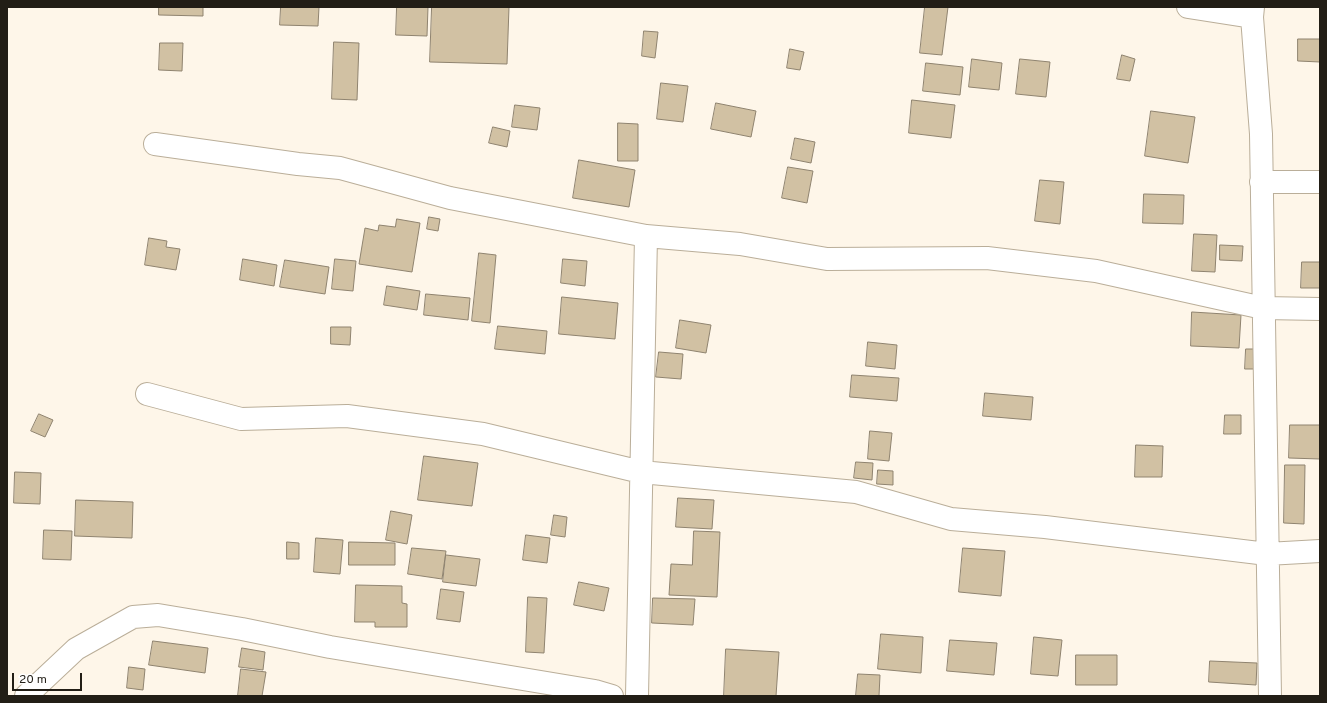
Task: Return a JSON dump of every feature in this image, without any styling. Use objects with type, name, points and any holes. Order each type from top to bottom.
[{"type":"street","points":[[1188,7],[1252,12],[1261,134],[1270,696]]},
{"type":"street","points":[[155,144],[290,163],[340,168],[450,198],[646,236],[740,244],[827,259],[987,258],[1096,271],[1263,308],[1320,309]]},
{"type":"street","points":[[1261,182],[1320,182]]},
{"type":"street","points":[[637,696],[646,236]]},
{"type":"street","points":[[147,394],[240,419],[347,416],[483,434],[641,472],[856,492],[951,519],[1045,527],[1268,554],[1320,550]]},
{"type":"street","points":[[26,696],[76,650],[133,617],[158,615],[242,629],[330,647],[595,691],[612,696]]},
{"type":"building","points":[[159,7],[203,7],[203,16],[159,15]]},
{"type":"building","points":[[281,7],[319,7],[318,26],[280,25]]},
{"type":"building","points":[[397,7],[428,7],[427,36],[396,35]]},
{"type":"building","points":[[432,7],[509,7],[507,64],[430,62]]},
{"type":"building","points":[[925,7],[948,7],[942,55],[920,53]]},
{"type":"building","points":[[644,31],[658,32],[655,58],[642,56]]},
{"type":"building","points":[[1298,39],[1320,39],[1320,62],[1298,61]]},
{"type":"building","points":[[334,42],[359,43],[357,100],[332,99]]},
{"type":"building","points":[[160,43],[183,43],[182,71],[159,70]]},
{"type":"building","points":[[790,49],[804,52],[800,70],[787,68]]},
{"type":"building","points":[[1122,55],[1135,59],[1130,81],[1117,79]]},
{"type":"building","points":[[972,59],[1002,63],[999,90],[969,87]]},
{"type":"building","points":[[1020,59],[1050,62],[1046,97],[1016,94]]},
{"type":"building","points":[[926,63],[963,67],[960,95],[923,91]]},
{"type":"building","points":[[661,83],[688,86],[683,122],[657,119]]},
{"type":"building","points":[[912,100],[955,105],[951,138],[909,133]]},
{"type":"building","points":[[716,103],[756,111],[751,137],[711,129]]},
{"type":"building","points":[[515,105],[540,108],[537,130],[512,127]]},
{"type":"building","points":[[1151,111],[1195,117],[1188,163],[1145,156]]},
{"type":"building","points":[[618,123],[638,124],[638,161],[618,161]]},
{"type":"building","points":[[493,127],[510,131],[507,147],[489,143]]},
{"type":"building","points":[[795,138],[815,142],[811,163],[791,159]]},
{"type":"building","points":[[579,160],[635,170],[629,207],[573,198]]},
{"type":"building","points":[[788,167],[813,171],[807,203],[782,198]]},
{"type":"building","points":[[1040,180],[1064,182],[1060,224],[1035,221]]},
{"type":"building","points":[[1144,194],[1184,195],[1183,224],[1143,223]]},
{"type":"building","points":[[429,217],[440,219],[438,231],[427,229]]},
{"type":"building","points":[[397,219],[420,223],[412,272],[359,264],[365,228],[378,231],[379,225],[395,227]]},
{"type":"building","points":[[1194,234],[1217,235],[1215,272],[1192,271]]},
{"type":"building","points":[[149,238],[167,241],[166,247],[180,249],[176,270],[145,265]]},
{"type":"building","points":[[1220,245],[1243,246],[1242,261],[1220,260]]},
{"type":"building","points":[[479,253],[496,255],[490,323],[472,321]]},
{"type":"building","points":[[243,259],[277,265],[274,286],[240,280]]},
{"type":"building","points":[[335,259],[356,261],[353,291],[332,289]]},
{"type":"building","points":[[563,259],[587,261],[585,286],[561,283]]},
{"type":"building","points":[[285,260],[329,267],[325,294],[280,287]]},
{"type":"building","points":[[1302,262],[1320,262],[1320,288],[1301,288]]},
{"type":"building","points":[[387,286],[420,291],[417,310],[384,305]]},
{"type":"building","points":[[426,294],[470,298],[468,320],[424,315]]},
{"type":"building","points":[[562,297],[618,303],[615,339],[559,334]]},
{"type":"building","points":[[1192,312],[1241,315],[1239,348],[1191,346]]},
{"type":"building","points":[[680,320],[711,325],[706,353],[676,348]]},
{"type":"building","points":[[498,326],[547,331],[545,354],[495,349]]},
{"type":"building","points":[[331,327],[351,327],[350,345],[331,344]]},
{"type":"building","points":[[868,342],[897,345],[895,369],[866,366]]},
{"type":"building","points":[[1246,349],[1258,349],[1257,369],[1245,369]]},
{"type":"building","points":[[659,352],[683,354],[681,379],[656,377]]},
{"type":"building","points":[[852,375],[899,378],[897,401],[850,397]]},
{"type":"building","points":[[985,393],[1033,397],[1031,420],[983,416]]},
{"type":"building","points":[[39,414],[53,420],[45,437],[31,431]]},
{"type":"building","points":[[1225,415],[1241,415],[1241,434],[1224,434]]},
{"type":"building","points":[[1290,425],[1320,425],[1320,459],[1289,458]]},
{"type":"building","points":[[870,431],[892,433],[889,461],[868,459]]},
{"type":"building","points":[[1136,445],[1163,446],[1162,477],[1135,477]]},
{"type":"building","points":[[424,456],[478,463],[472,506],[418,500]]},
{"type":"building","points":[[856,462],[873,463],[872,480],[854,478]]},
{"type":"building","points":[[1285,465],[1305,465],[1304,524],[1284,523]]},
{"type":"building","points":[[878,470],[893,471],[893,485],[877,484]]},
{"type":"building","points":[[15,472],[41,473],[40,504],[14,503]]},
{"type":"building","points":[[678,498],[714,500],[712,529],[676,527]]},
{"type":"building","points":[[76,500],[133,502],[132,538],[75,536]]},
{"type":"building","points":[[391,511],[412,515],[407,544],[386,540]]},
{"type":"building","points":[[554,515],[567,517],[565,537],[551,535]]},
{"type":"building","points":[[44,530],[72,531],[71,560],[43,559]]},
{"type":"building","points":[[694,531],[720,532],[717,597],[669,595],[671,564],[692,565]]},
{"type":"building","points":[[526,535],[550,538],[547,563],[523,560]]},
{"type":"building","points":[[316,538],[343,540],[340,574],[314,572]]},
{"type":"building","points":[[287,542],[299,543],[299,559],[287,559]]},
{"type":"building","points":[[349,542],[395,543],[395,565],[349,565]]},
{"type":"building","points":[[412,548],[446,551],[442,579],[408,574]]},
{"type":"building","points":[[963,548],[1005,551],[1001,596],[959,592]]},
{"type":"building","points":[[446,555],[480,559],[476,586],[443,582]]},
{"type":"building","points":[[579,582],[609,588],[604,611],[574,605]]},
{"type":"building","points":[[356,585],[402,586],[402,603],[407,604],[407,627],[375,627],[375,622],[355,622]]},
{"type":"building","points":[[441,589],[464,592],[460,622],[437,619]]},
{"type":"building","points":[[528,597],[547,598],[544,653],[526,652]]},
{"type":"building","points":[[653,598],[695,599],[693,625],[652,623]]},
{"type":"building","points":[[881,634],[923,637],[921,673],[878,669]]},
{"type":"building","points":[[1034,637],[1062,640],[1058,676],[1031,674]]},
{"type":"building","points":[[950,640],[997,643],[994,675],[947,671]]},
{"type":"building","points":[[153,641],[208,648],[205,673],[149,665]]},
{"type":"building","points":[[242,648],[265,652],[263,670],[239,667]]},
{"type":"building","points":[[726,649],[779,652],[776,696],[724,696]]},
{"type":"building","points":[[1076,655],[1117,655],[1117,685],[1076,685]]},
{"type":"building","points":[[1210,661],[1257,663],[1256,685],[1209,682]]},
{"type":"building","points":[[129,667],[145,669],[143,690],[127,688]]},
{"type":"building","points":[[241,669],[266,672],[262,696],[238,696]]},
{"type":"building","points":[[858,674],[880,675],[879,696],[856,696]]}]
